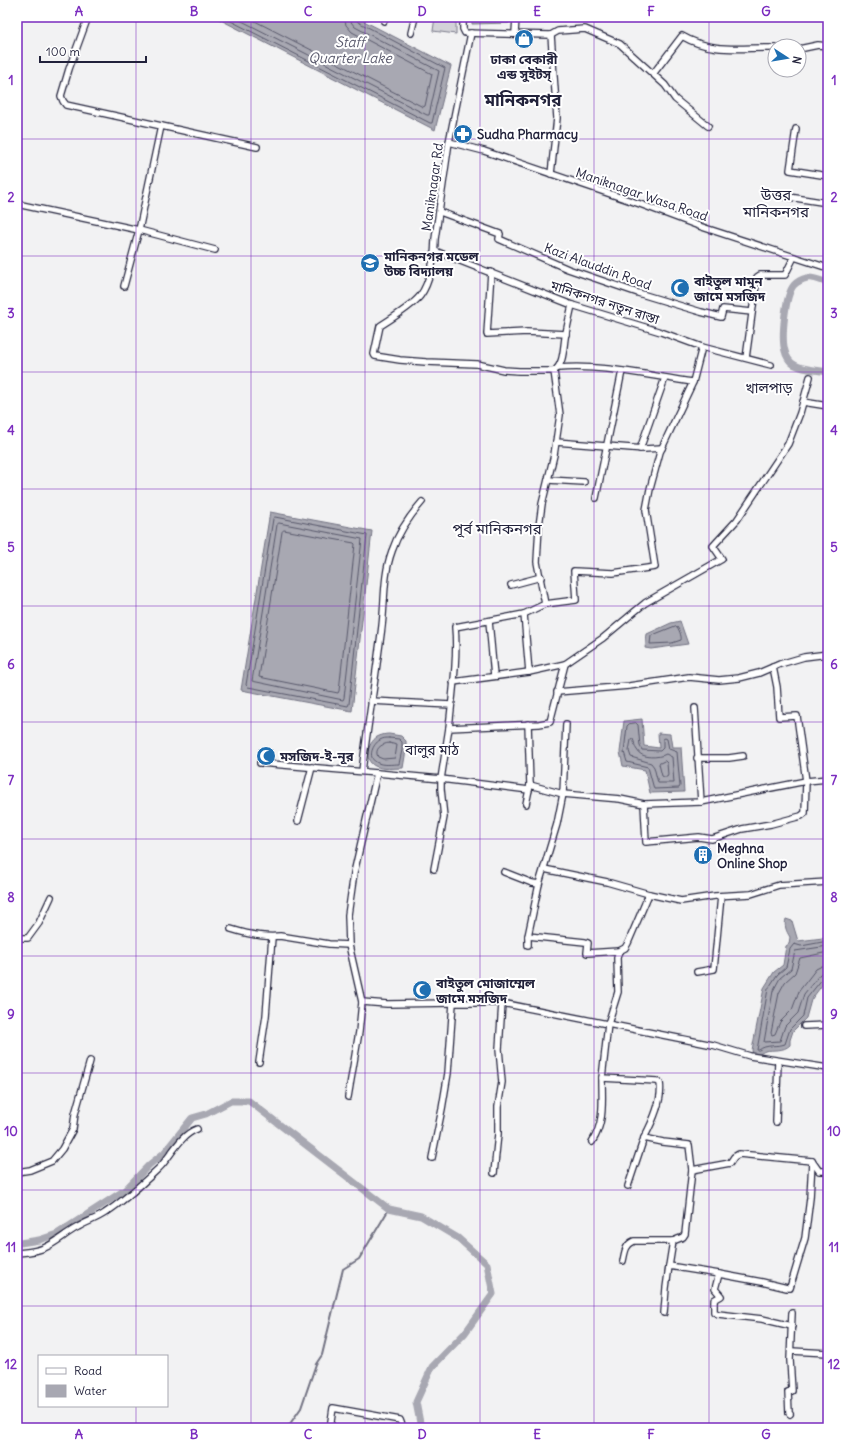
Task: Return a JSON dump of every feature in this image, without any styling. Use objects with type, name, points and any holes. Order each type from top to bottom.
[{"type":"street","points":[[88,17],[61,96],[62,101],[66,105],[257,147]]},
{"type":"street","points":[[411,33],[415,17]]},
{"type":"street","points":[[463,17],[464,31],[471,33],[551,35],[558,31],[585,29],[620,44],[665,85],[675,98],[708,126]]},
{"type":"street","points":[[515,34],[516,17]]},
{"type":"street","name":"Maniknagar Rd","points":[[471,33],[468,55],[449,142],[435,240],[435,251],[426,285],[420,296],[380,326],[374,354],[376,356],[420,362],[477,364],[504,370],[556,370]]},
{"type":"street","points":[[551,35],[557,118],[551,174]]},
{"type":"street","points":[[653,74],[682,36],[690,41],[722,49],[767,48]]},
{"type":"street","points":[[807,47],[818,45],[828,46]]},
{"type":"street","points":[[124,286],[139,230],[161,126]]},
{"type":"street","points":[[796,128],[790,170],[828,176]]},
{"type":"street","name":"Maniknagar Wasa Road","points":[[449,142],[551,174],[699,226],[828,268]]},
{"type":"street","points":[[776,195],[828,203]]},
{"type":"street","points":[[17,204],[139,230],[215,250]]},
{"type":"street","name":"Kazi Alauddin Road","points":[[440,212],[500,234],[499,239],[568,269],[638,293],[721,317],[723,309],[752,312]]},
{"type":"street","name":"মানিকনগর নতুন রাস্তা","points":[[435,251],[572,305],[661,332],[702,347],[771,365]]},
{"type":"street","points":[[746,358],[757,277],[760,275],[785,275],[794,256]]},
{"type":"street","points":[[491,272],[487,334],[527,332],[566,334]]},
{"type":"street","points":[[545,604],[537,562],[539,526],[560,415],[556,370],[563,353],[572,305]]},
{"type":"street","points":[[434,869],[444,817],[441,779],[449,728],[453,682],[456,635],[454,627],[524,614],[545,604],[576,600],[574,571],[612,572],[655,567],[646,510],[650,489],[662,448],[693,382],[702,347]]},
{"type":"street","points":[[556,370],[577,367],[622,371],[693,382]]},
{"type":"street","points":[[596,498],[622,371]]},
{"type":"street","points":[[453,682],[528,672],[565,664],[603,638],[645,603],[722,559],[713,546],[737,520],[788,444],[810,377]]},
{"type":"street","points":[[640,449],[665,378]]},
{"type":"street","points":[[803,402],[828,406]]},
{"type":"street","points":[[556,442],[640,449],[662,448]]},
{"type":"street","points":[[548,480],[584,482]]},
{"type":"street","points":[[362,771],[382,625],[386,573],[391,552],[410,515],[422,502]]},
{"type":"street","points":[[512,585],[541,577]]},
{"type":"street","points":[[524,614],[528,672]]},
{"type":"street","points":[[489,621],[494,676]]},
{"type":"street","points":[[557,692],[630,686],[689,677],[718,680],[739,678],[759,673],[804,657],[828,654]]},
{"type":"street","points":[[449,728],[550,722],[565,664]]},
{"type":"street","points":[[644,804],[646,842],[699,837],[712,839],[742,829],[771,824],[806,814],[806,781],[796,716],[779,717],[777,687],[773,667]]},
{"type":"street","points":[[371,701],[451,705]]},
{"type":"street","points":[[695,708],[701,802]]},
{"type":"street","points":[[526,804],[530,787],[528,724]]},
{"type":"street","points":[[528,945],[528,936],[539,884],[557,824],[563,794],[566,724]]},
{"type":"street","points":[[697,758],[728,758],[743,756]]},
{"type":"street","points":[[260,763],[530,787],[563,794],[620,799],[644,804],[701,802],[806,781],[828,779]]},
{"type":"street","points":[[298,821],[312,767]]},
{"type":"street","points":[[348,1097],[359,1032],[362,1002],[349,945],[348,915],[354,873],[377,773]]},
{"type":"street","points":[[544,869],[607,882],[681,901],[751,894],[779,885],[828,882]]},
{"type":"street","points":[[504,872],[532,883],[539,884]]},
{"type":"street","points":[[528,936],[585,942],[588,943],[587,953],[619,951],[625,948],[628,943],[649,894]]},
{"type":"street","points":[[697,972],[714,969],[721,896]]},
{"type":"street","points":[[17,938],[28,938],[39,923],[51,897]]},
{"type":"street","points":[[230,929],[252,935],[272,937],[280,936],[329,944],[349,945]]},
{"type":"street","points":[[259,1062],[266,1016],[272,937]]},
{"type":"street","points":[[592,1142],[598,1132],[603,1111],[602,1078],[608,1024],[618,992],[617,958],[619,951]]},
{"type":"street","points":[[362,1002],[387,1004],[502,1003],[713,1045],[750,1056],[828,1068]]},
{"type":"street","points":[[432,1158],[448,1073],[453,1003]]},
{"type":"street","points":[[494,1173],[498,1134],[498,1107],[502,1082],[499,1049],[502,1003]]},
{"type":"street","points":[[804,1026],[828,1025]]},
{"type":"street","points":[[17,1172],[42,1166],[52,1160],[62,1149],[73,1129],[75,1114],[90,1061]]},
{"type":"street","points":[[776,1122],[778,1061]]},
{"type":"street","points":[[602,1078],[657,1081],[660,1083],[657,1108],[644,1138],[628,1186]]},
{"type":"street","points":[[17,1253],[31,1252],[43,1248],[105,1213],[148,1179],[184,1137],[190,1131],[196,1129]]},
{"type":"street","points":[[623,1261],[626,1247],[634,1241],[673,1241],[680,1239],[685,1234],[692,1170],[689,1145],[644,1138]]},
{"type":"street","points":[[692,1170],[730,1163],[734,1157],[739,1154],[812,1161],[819,1171],[828,1171]]},
{"type":"street","points":[[669,1266],[790,1288],[805,1238],[810,1198],[812,1161]]},
{"type":"street","points":[[664,1313],[673,1241]]},
{"type":"street","points":[[719,1274],[715,1289],[720,1296],[714,1300],[714,1312],[718,1314],[762,1319],[792,1326]]},
{"type":"street","points":[[790,1414],[788,1392],[792,1391],[792,1312]]},
{"type":"street","points":[[791,1350],[828,1353]]},
{"type":"street","points":[[330,1428],[333,1408],[400,1420],[403,1428]]},
{"type":"shaded area","points":[[435,17],[456,17],[456,34],[433,31]]},
{"type":"water","name":"Staff Quarter Lake","points":[[215,17],[356,17],[451,66],[435,130]]},
{"type":"water","points":[[472,17],[510,17],[509,23],[472,24]]},
{"type":"water","points":[[270,512],[372,531],[352,711],[241,690]]},
{"type":"water","points":[[680,621],[688,644],[651,649],[645,648],[647,634],[671,623]]},
{"type":"water","points":[[642,719],[644,746],[659,748],[658,733],[670,734],[672,747],[681,747],[684,792],[650,793],[645,770],[623,766],[620,752],[624,721]]},
{"type":"water","points":[[384,734],[401,736],[406,741],[403,768],[378,767],[369,760],[368,752],[371,743],[377,737]]},
{"type":"water","points":[[786,919],[792,921],[798,941],[823,938],[827,937],[828,934],[828,977],[811,1000],[806,1018],[793,1031],[790,1045],[781,1049],[765,1051],[753,1055],[752,1050],[764,988],[774,972],[783,965],[786,946],[789,944],[790,937],[785,924]]},
{"type":"waterway","points":[[828,283],[807,278],[794,285],[786,307],[783,337],[788,359],[793,364],[811,370],[828,372]]},
{"type":"waterway","points":[[17,1243],[39,1240],[57,1234],[125,1190],[149,1165],[164,1153],[192,1118],[206,1114],[231,1101],[249,1101],[389,1209],[421,1216],[458,1238],[487,1264],[493,1294],[465,1333],[432,1367],[416,1402],[421,1428]]},
{"type":"waterway","points":[[287,1428],[301,1408],[316,1364],[322,1355],[343,1269],[359,1259],[389,1209]]},
{"type":"place","name":"ঢাকা বেকারী এন্ড সুইটস্","points":[[524,39]]},
{"type":"place","name":"Sudha Pharmacy","points":[[463,134]]},
{"type":"place","name":"মানিকনগর মডেল উচ্চ বিদ্যালয়","points":[[370,263]]},
{"type":"place","name":"বাইতুল মামুন জামে মসজিদ","points":[[680,288]]},
{"type":"place","name":"মসজিদ-ই-নূর","points":[[266,756]]},
{"type":"place","name":"Meghna Online Shop","points":[[703,855]]},
{"type":"place","name":"বাইতুল মোজাম্মেল জামে মসজিদ","points":[[422,990]]},
{"type":"district","name":"মানিকনগর","points":[[523,100]]},
{"type":"district","name":"উত্তর মানিকনগর","points":[[776,204]]},
{"type":"district","name":"খালপাড়","points":[[769,388]]},
{"type":"district","name":"পূর্ব মানিকনগর","points":[[497,529]]},
{"type":"district","name":"বালুর মাঠ","points":[[432,750]]}]
